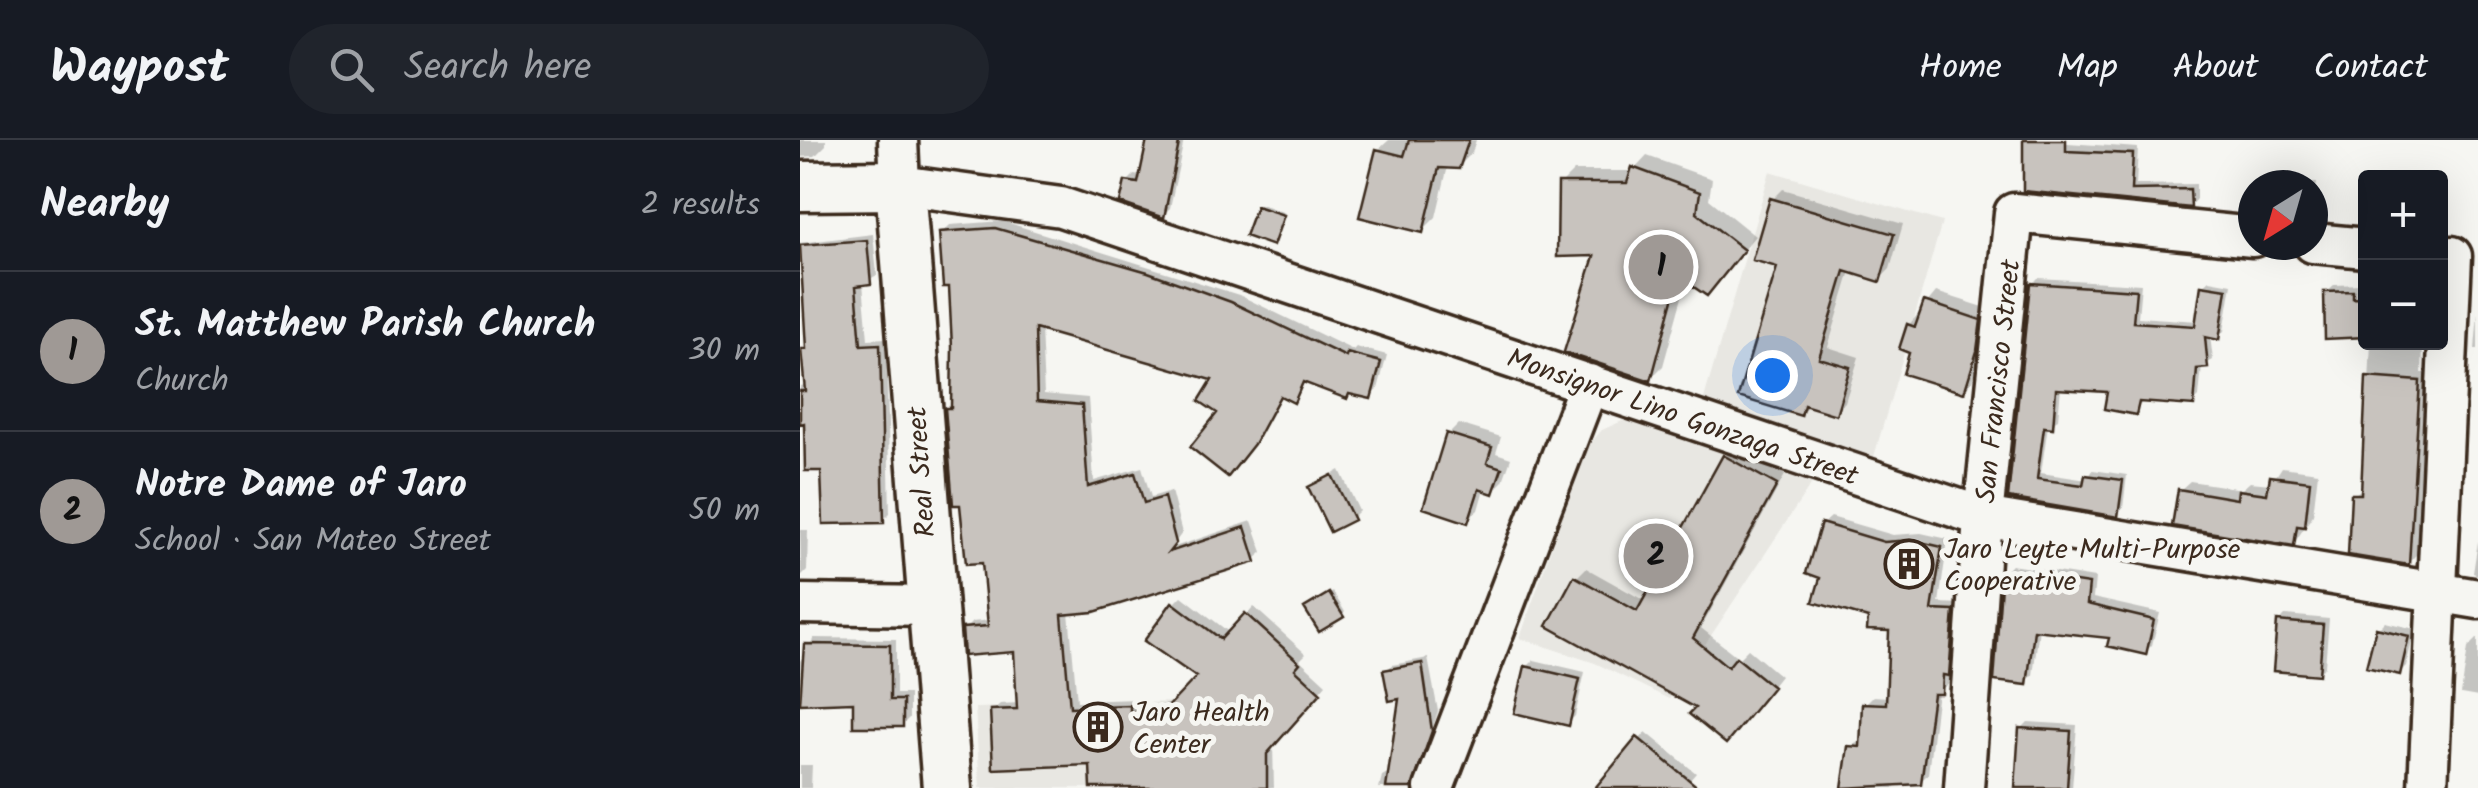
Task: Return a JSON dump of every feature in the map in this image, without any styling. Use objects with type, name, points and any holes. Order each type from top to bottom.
[{"type":"main road","points":[[800,186],[889,171]]},
{"type":"main road","name":"Real Street","points":[[889,171],[947,788]]},
{"type":"street","name":"Monsignor Lino Gonzaga Street","points":[[889,171],[1062,206],[1983,516],[2478,598]]},
{"type":"street","name":"San Francisco Street","points":[[1964,788],[1983,516],[2014,213],[2238,235]]},
{"type":"street","points":[[2328,244],[2358,247]]},
{"type":"street","points":[[2428,788],[2434,590],[2457,257]]},
{"type":"street","points":[[1434,788],[1589,384]]},
{"type":"street","points":[[800,604],[930,606]]},
{"type":"shaded area","points":[[1770,171],[1942,222],[1873,460],[1701,409]]},
{"type":"shaded area","points":[[1631,417],[1818,474],[1669,699],[1595,663],[1520,638],[1586,448],[1602,430]]},
{"type":"shaded area","points":[[1208,701],[1215,788],[980,788],[975,708]]},
{"type":"building","points":[[1147,140],[1179,143],[1164,218],[1120,203],[1125,181],[1138,183]]},
{"type":"building","points":[[1409,140],[1469,140],[1459,169],[1439,168],[1423,233],[1359,217],[1376,149],[1404,156]]},
{"type":"building","points":[[2023,140],[2066,140],[2066,151],[2133,154],[2131,190],[2190,189],[2191,208],[2023,191]]},
{"type":"building","points":[[1632,167],[1700,192],[1697,213],[1744,250],[1707,296],[1679,277],[1651,381],[1564,352],[1594,256],[1557,257],[1558,183],[1627,183]]},
{"type":"building","points":[[1770,198],[1894,234],[1880,282],[1845,271],[1819,358],[1850,367],[1836,415],[1804,405],[1801,416],[1738,397],[1777,267],[1752,260]]},
{"type":"building","points":[[1256,206],[1284,215],[1273,246],[1245,236]]},
{"type":"building","points":[[995,228],[1148,272],[1231,302],[1346,357],[1347,353],[1381,362],[1371,399],[1349,394],[1347,399],[1303,382],[1294,403],[1280,396],[1254,444],[1228,477],[1190,447],[1217,413],[1199,401],[1212,380],[1035,329],[1037,401],[1082,405],[1088,487],[1135,473],[1144,503],[1164,497],[1176,543],[1169,552],[1245,527],[1256,562],[1094,612],[1062,615],[1070,707],[1130,705],[1130,712],[1164,711],[1196,677],[1144,641],[1172,602],[1221,639],[1245,613],[1300,663],[1295,669],[1321,693],[1267,754],[1267,788],[1091,788],[1090,765],[993,769],[990,710],[1017,709],[1014,652],[964,656],[962,628],[988,626],[982,563],[966,564],[960,505],[953,505],[945,408],[951,408],[949,287],[943,287],[939,232]]},
{"type":"building","points":[[867,240],[871,284],[856,286],[861,345],[880,344],[884,523],[823,524],[821,471],[805,471],[804,423],[800,424],[800,391],[805,391],[801,349],[806,349],[800,245]]},
{"type":"building","points":[[2030,283],[2136,290],[2133,322],[2195,326],[2201,285],[2227,289],[2219,340],[2205,337],[2208,368],[2197,369],[2194,406],[2139,402],[2136,415],[2104,409],[2107,392],[2056,389],[2053,428],[2044,427],[2037,479],[2083,485],[2085,475],[2123,480],[2118,517],[2008,498]]},
{"type":"building","points":[[2353,291],[2353,298],[2358,298],[2358,337],[2325,339],[2324,292]]},
{"type":"building","points":[[1924,301],[1981,320],[1977,351],[1964,393],[1903,374],[1909,353],[1899,349],[1907,324],[1915,327]]},
{"type":"building","points":[[2366,377],[2420,381],[2409,565],[2348,555],[2351,494],[2361,494]]},
{"type":"building","points":[[1446,433],[1492,447],[1487,463],[1502,468],[1493,494],[1479,489],[1468,523],[1423,508]]},
{"type":"building","points":[[1723,455],[1777,485],[1693,638],[1728,667],[1736,657],[1773,687],[1726,744],[1689,714],[1695,708],[1547,626],[1574,576],[1637,611]]},
{"type":"building","points":[[1332,475],[1354,520],[1330,532],[1308,487]]},
{"type":"building","points":[[2270,476],[2310,481],[2305,527],[2297,526],[2294,546],[2172,526],[2178,489],[2237,499],[2238,490],[2267,494]]},
{"type":"building","points":[[1821,523],[1884,542],[1912,540],[1942,547],[1932,610],[1954,611],[1949,676],[1943,675],[1942,694],[1933,694],[1921,784],[1842,788],[1848,746],[1860,747],[1862,703],[1886,704],[1889,631],[1867,630],[1868,618],[1813,602],[1820,578],[1806,573]]},
{"type":"building","points":[[2002,571],[2089,584],[2087,604],[2154,620],[2146,655],[2107,646],[2109,638],[2034,630],[2027,685],[1994,681]]},
{"type":"building","points":[[1329,593],[1344,617],[1319,632],[1304,608]]},
{"type":"building","points":[[2277,621],[2323,625],[2319,675],[2273,671]]},
{"type":"building","points":[[2376,628],[2409,636],[2400,675],[2366,667]]},
{"type":"building","points":[[804,644],[890,645],[890,700],[903,700],[903,727],[853,727],[853,702],[800,704]]},
{"type":"building","points":[[1422,663],[1432,731],[1412,788],[1386,788],[1399,699],[1389,701],[1383,670]]},
{"type":"building","points":[[1525,666],[1580,679],[1569,726],[1514,713]]},
{"type":"building","points":[[2019,728],[2071,731],[2067,788],[2015,788]]},
{"type":"building","points":[[1637,737],[1699,788],[1595,788]]},
{"type":"place","name":"St. Matthew Parish Church","points":[[1661,267]]},
{"type":"place","name":"Notre Dame of Jaro","points":[[1656,556]]},
{"type":"place","name":"Jaro Leyte Multi-Purpose Cooperative","points":[[1909,564]]},
{"type":"place","name":"Jaro Health Center","points":[[1098,727]]}]
